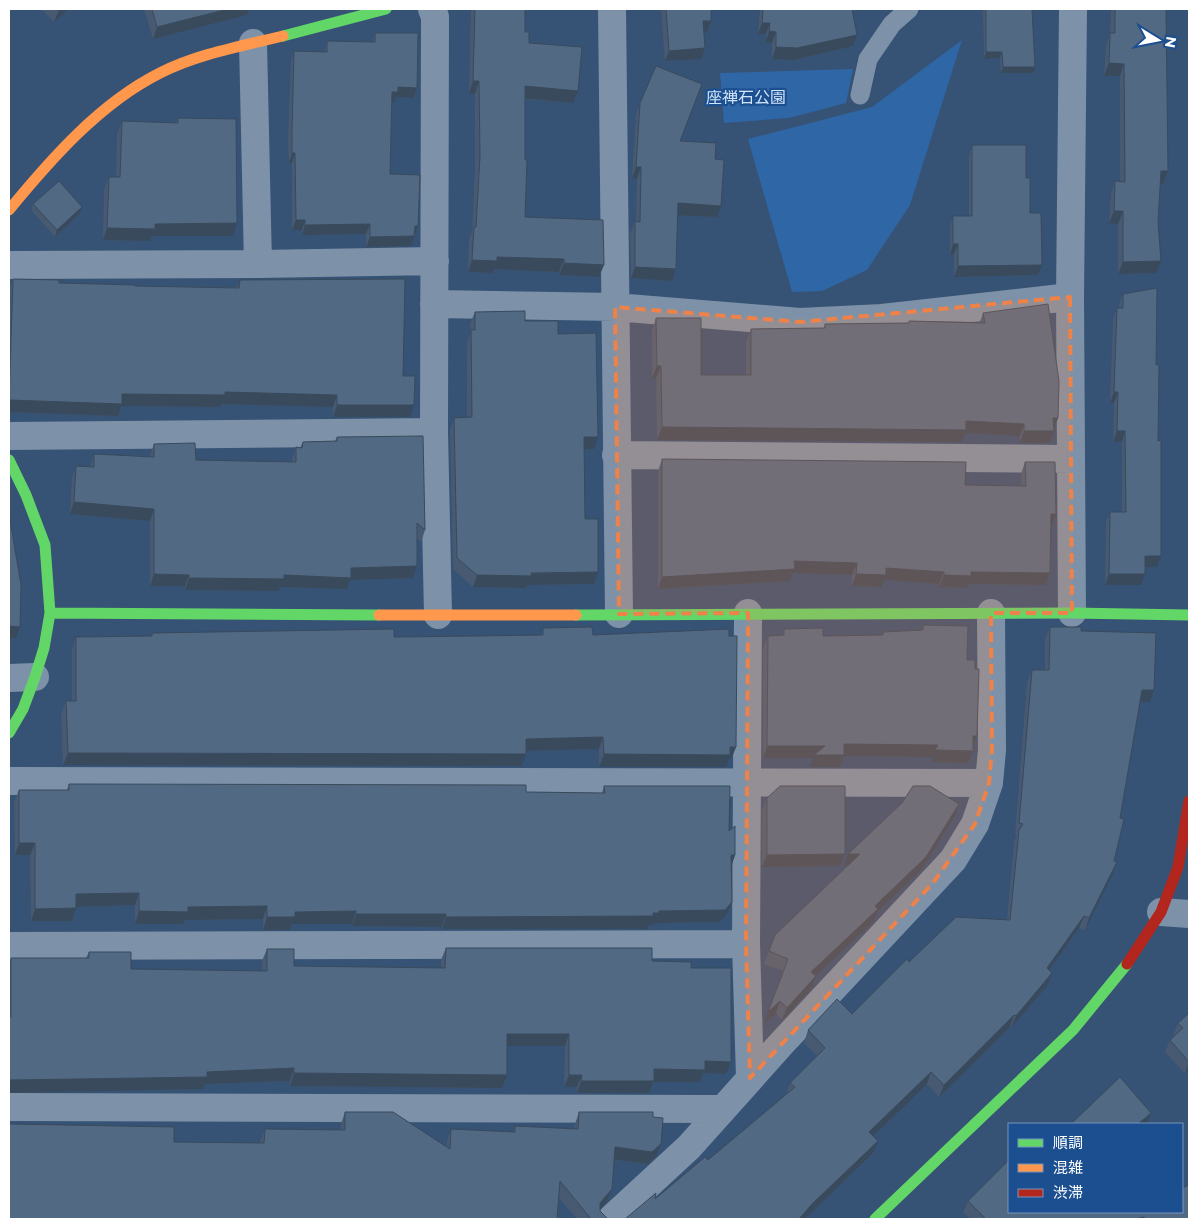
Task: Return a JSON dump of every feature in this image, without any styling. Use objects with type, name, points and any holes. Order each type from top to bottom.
[{"type":"street","points":[[9,210],[25,190],[76,136],[122,98],[159,73],[192,60],[253,43],[347,21],[386,9]]},
{"type":"street","points":[[432,9],[435,16],[434,432],[438,615]]},
{"type":"street","points":[[612,9],[616,455],[620,614]]},
{"type":"street","points":[[1072,613],[1070,297],[1073,9]]},
{"type":"street","points":[[253,43],[258,264]]},
{"type":"street","points":[[9,265],[435,261]]},
{"type":"street","points":[[434,304],[615,307],[800,322],[882,318],[1070,297]]},
{"type":"street","points":[[9,436],[434,432]]},
{"type":"street","points":[[616,455],[1071,459]]},
{"type":"street","points":[[9,460],[26,495],[45,545],[50,613],[44,648],[22,678],[24,709],[9,733]]},
{"type":"street","points":[[50,613],[438,615],[1072,613],[1189,615]]},
{"type":"street","points":[[748,613],[746,944],[750,1078]]},
{"type":"street","points":[[611,1219],[689,1147],[750,1078],[953,860],[975,824],[989,783],[992,750],[991,613]]},
{"type":"street","points":[[9,781],[989,783]]},
{"type":"street","points":[[875,1219],[1073,1030],[1119,976],[1161,912],[1178,867],[1189,801]]},
{"type":"street","points":[[1161,912],[1189,914]]},
{"type":"street","points":[[9,946],[746,944]]},
{"type":"street","points":[[9,1106],[723,1109]]},
{"type":"lane","points":[[860,95],[868,58],[892,24],[909,9]]},
{"type":"highlighted area","points":[[1070,297],[1072,613],[991,613],[992,750],[989,783],[975,824],[933,883],[750,1078],[746,944],[748,613],[619,614],[615,307],[800,322]]},
{"type":"green space","points":[[962,40],[910,205],[867,270],[822,291],[792,292],[748,139],[872,107]]},
{"type":"green space","name":"座禅石公園","points":[[853,69],[846,103],[789,118],[724,123],[720,73]]},
{"type":"building","points":[[152,9],[228,9],[157,27]]},
{"type":"building","points":[[475,9],[525,9],[525,32],[529,32],[529,43],[582,47],[578,91],[525,86],[525,160],[527,160],[525,217],[603,220],[604,265],[564,263],[564,259],[497,257],[497,261],[472,260],[480,156],[479,81],[473,81]]},
{"type":"building","points":[[666,9],[711,9],[711,21],[703,21],[705,48],[669,51]]},
{"type":"building","points":[[763,9],[852,9],[857,35],[797,48],[776,47],[776,32],[769,31],[770,23],[762,23]]},
{"type":"building","points":[[986,9],[1032,9],[1035,67],[1003,67],[1002,52],[986,52]]},
{"type":"building","points":[[1115,9],[1166,9],[1168,171],[1161,171],[1158,221],[1161,261],[1123,262],[1123,211],[1114,211],[1115,181],[1125,182],[1124,64],[1109,63],[1110,33],[1115,33]]},
{"type":"building","points":[[375,33],[418,33],[417,88],[398,87],[398,92],[392,92],[390,174],[420,175],[418,226],[415,226],[414,236],[370,237],[370,224],[305,225],[305,220],[296,220],[295,153],[292,153],[294,51],[327,52],[327,41],[375,42]]},
{"type":"building","points":[[656,66],[702,84],[680,141],[716,143],[715,159],[724,160],[721,206],[678,203],[676,269],[635,267],[635,221],[640,222],[641,167],[636,167],[640,103]]},
{"type":"building","points":[[178,118],[236,119],[237,223],[155,224],[155,229],[107,228],[109,177],[120,177],[122,121],[178,123]]},
{"type":"building","points":[[972,145],[1026,145],[1026,178],[1030,178],[1030,213],[1041,213],[1042,265],[958,266],[958,244],[953,244],[953,216],[972,216]]},
{"type":"building","points":[[59,181],[82,207],[57,230],[33,204]]},
{"type":"building","points":[[13,279],[59,280],[59,283],[239,288],[240,280],[405,279],[403,376],[415,376],[414,405],[337,405],[337,395],[225,392],[225,395],[122,394],[122,404],[9,400]]},
{"type":"building","points":[[1157,288],[1156,365],[1159,365],[1158,441],[1161,440],[1161,556],[1145,556],[1145,574],[1109,574],[1110,512],[1126,512],[1125,431],[1117,431],[1118,392],[1114,392],[1117,308],[1123,308],[1123,294]]},
{"type":"building","points":[[1048,304],[1059,381],[1058,418],[1053,418],[1054,431],[1024,431],[1024,424],[966,421],[966,430],[662,427],[661,366],[657,366],[656,318],[701,318],[701,375],[751,375],[751,329],[825,328],[825,324],[909,323],[909,321],[985,323],[983,313]]},
{"type":"building","points":[[525,311],[525,321],[558,321],[558,334],[596,333],[598,437],[584,437],[585,519],[598,519],[598,572],[531,573],[531,576],[477,575],[457,558],[454,418],[472,417],[471,330],[475,330],[475,312]]},
{"type":"building","points":[[423,436],[425,530],[417,523],[417,566],[351,568],[351,578],[284,575],[284,579],[189,578],[189,575],[154,574],[154,509],[74,502],[76,466],[94,467],[94,454],[154,457],[154,444],[195,443],[196,460],[296,462],[296,447],[302,448],[303,442],[337,441],[337,437]]},
{"type":"building","points":[[662,459],[966,462],[965,485],[1026,486],[1025,462],[1055,462],[1056,514],[1051,514],[1050,573],[971,572],[971,576],[944,575],[944,572],[886,568],[886,575],[856,574],[857,563],[794,561],[795,569],[662,577]]},
{"type":"building","points":[[9,514],[21,585],[20,627],[9,626]]},
{"type":"building","points":[[923,625],[968,626],[967,660],[975,660],[975,669],[979,669],[977,736],[973,736],[973,751],[935,750],[938,745],[844,744],[844,755],[814,755],[825,746],[767,746],[768,636],[784,635],[784,629],[823,628],[823,636],[883,635],[883,632],[923,630]]},
{"type":"building","points":[[592,627],[593,635],[729,629],[729,636],[737,636],[736,747],[730,747],[730,755],[604,754],[603,737],[526,739],[526,754],[68,753],[66,701],[76,701],[76,637],[152,636],[152,633],[394,629],[394,637],[543,635],[543,628]]},
{"type":"building","points":[[1050,627],[1081,627],[1081,631],[1156,633],[1154,690],[1142,690],[1120,818],[1124,819],[1114,861],[1117,862],[1089,918],[1084,916],[1047,968],[1052,973],[1016,1016],[1014,1015],[944,1085],[931,1072],[869,1132],[878,1141],[812,1204],[799,1219],[625,1219],[656,1193],[655,1199],[705,1157],[708,1160],[795,1087],[790,1083],[825,1048],[808,1030],[837,999],[852,1014],[907,959],[909,962],[956,917],[1010,920],[1019,830],[1023,824],[1019,823],[1032,670],[1049,670]]},
{"type":"building","points":[[69,784],[526,785],[526,792],[605,793],[604,786],[730,786],[729,831],[735,826],[735,855],[731,855],[732,902],[725,910],[659,911],[659,913],[653,913],[653,916],[446,917],[446,914],[356,914],[356,911],[295,912],[295,917],[267,917],[267,906],[188,907],[188,912],[139,911],[139,893],[76,894],[76,908],[35,909],[35,843],[19,843],[19,790],[69,790]]},
{"type":"building","points":[[780,786],[845,786],[845,854],[767,855],[767,798]]},
{"type":"building","points":[[913,786],[930,786],[959,804],[926,857],[875,906],[878,909],[811,972],[816,976],[787,1008],[780,1001],[768,1012],[788,959],[769,951],[775,935],[860,854],[848,854],[902,803]]},
{"type":"building","points":[[446,948],[652,948],[652,961],[691,962],[691,968],[731,968],[731,1062],[705,1061],[705,1070],[654,1069],[654,1081],[581,1081],[582,1075],[569,1075],[569,1034],[507,1034],[507,1075],[294,1073],[294,1068],[207,1072],[207,1077],[9,1080],[11,958],[89,958],[89,952],[131,952],[131,969],[267,971],[267,949],[294,949],[294,966],[445,968]]},
{"type":"building","points":[[1189,1013],[1189,1062],[1170,1040],[1183,1028],[1178,1023]]},
{"type":"building","points":[[1120,1077],[1151,1113],[1139,1123],[1072,1123]]},
{"type":"building","points":[[345,1112],[393,1112],[450,1149],[451,1129],[515,1132],[515,1126],[578,1129],[579,1112],[653,1112],[653,1117],[663,1118],[661,1144],[652,1152],[615,1147],[612,1189],[600,1203],[600,1211],[608,1219],[591,1219],[560,1181],[557,1219],[9,1219],[9,1124],[174,1127],[174,1142],[264,1143],[265,1129],[345,1130]]},
{"type":"building","points":[[1008,1161],[1008,1213],[1183,1213],[1183,1188],[1189,1185],[1189,1219],[1145,1219],[1144,1217],[1136,1219],[986,1219],[968,1201]]},
{"type":"traffic: fast","points":[[283,36],[386,9]]},
{"type":"traffic: fast","points":[[9,460],[26,495],[45,545],[50,613],[44,648],[35,677],[23,709],[9,733]]},
{"type":"traffic: fast","points":[[50,613],[379,615]]},
{"type":"traffic: fast","points":[[576,615],[1072,613],[1189,615]]},
{"type":"traffic: fast","points":[[875,1219],[1073,1030],[1127,964]]},
{"type":"traffic: slow","points":[[9,210],[59,152],[97,116],[138,85],[174,66],[220,51],[283,36]]},
{"type":"traffic: slow","points":[[379,615],[576,615]]},
{"type":"traffic: jam","points":[[1127,964],[1161,912],[1178,867],[1189,801]]}]
